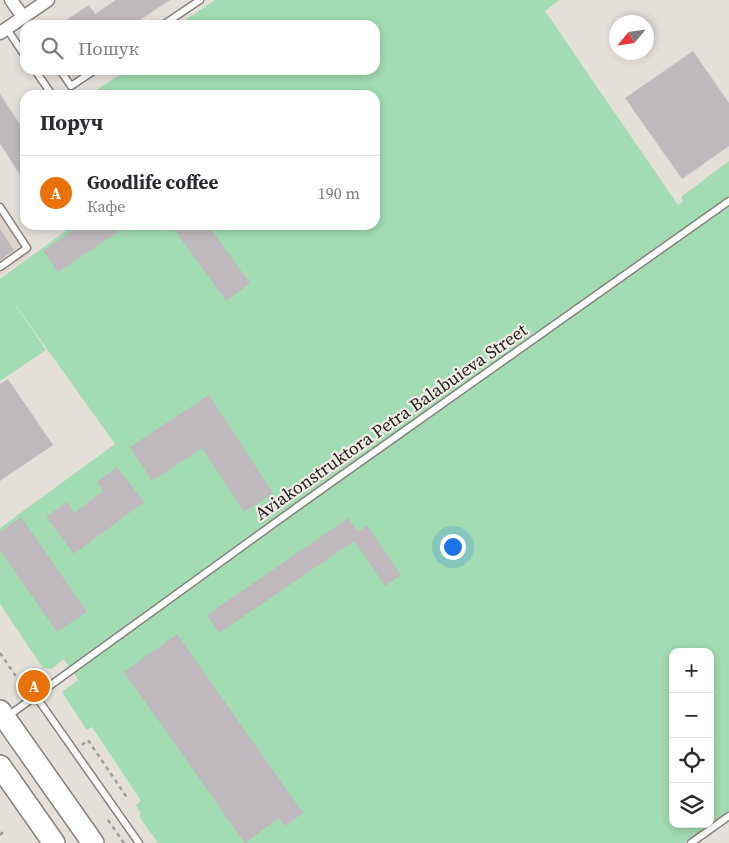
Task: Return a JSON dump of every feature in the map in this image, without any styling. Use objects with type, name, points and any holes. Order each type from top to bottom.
[{"type":"main road","points":[[2,714],[93,843]]},
{"type":"main road","points":[[0,766],[54,843]]},
{"type":"street","points":[[11,0],[25,20]]},
{"type":"street","points":[[27,20],[48,0]]},
{"type":"street","points":[[3,31],[20,24]]},
{"type":"lane","points":[[170,20],[200,0]]},
{"type":"lane","points":[[3,31],[20,50]]},
{"type":"lane","points":[[38,75],[49,90]]},
{"type":"lane","points":[[63,75],[71,86],[88,75]]},
{"type":"lane","name":"Aviakonstruktora Petra Balabuieva Street","points":[[2,714],[35,695],[729,201]]},
{"type":"lane","points":[[0,207],[27,248],[0,267]]},
{"type":"lane","points":[[35,695],[139,843]]},
{"type":"lane","points":[[691,843],[729,816]]},
{"type":"path","points":[[88,740],[128,799]]},
{"type":"path","points":[[105,815],[124,843]]},
{"type":"path","points":[[0,835],[3,830]]},
{"type":"shaded area","points":[[0,210],[30,256],[0,275]]},
{"type":"green space","points":[[215,0],[559,0],[545,11],[678,205],[683,202],[681,197],[729,161],[729,811],[714,822],[714,648],[669,648],[669,828],[705,828],[684,843],[158,843],[139,816],[141,814],[136,805],[141,801],[92,727],[87,730],[62,692],[78,680],[64,659],[51,669],[43,668],[0,604],[0,528],[115,444],[4,289],[46,350],[0,381],[0,279],[67,230],[380,230],[380,90],[97,90],[119,75],[380,75],[380,20],[185,20]]},
{"type":"building","points":[[116,0],[170,0],[140,20],[66,20],[89,5],[95,14]]},
{"type":"building","points":[[693,51],[729,103],[729,146],[682,179],[625,98]]},
{"type":"building","points":[[0,94],[20,124],[20,174],[0,144]]},
{"type":"building","points":[[0,229],[14,250],[0,260]]},
{"type":"building","points":[[74,230],[117,230],[118,232],[58,272],[43,251]]},
{"type":"building","points":[[175,230],[212,230],[250,283],[226,301]]},
{"type":"building","points":[[8,379],[53,445],[0,481],[0,384]]},
{"type":"building","points":[[209,395],[273,493],[244,512],[202,448],[152,481],[130,447]]},
{"type":"building","points":[[117,467],[144,502],[74,554],[46,517],[67,502],[74,513],[103,491],[97,482]]},
{"type":"building","points":[[21,517],[87,612],[57,632],[0,550],[0,532]]},
{"type":"building","points":[[348,518],[358,532],[367,525],[401,575],[385,586],[354,541],[219,633],[207,615]]},
{"type":"building","points":[[177,634],[303,813],[285,826],[279,818],[245,843],[124,672]]},
{"type":"place","name":"Goodlife coffee","points":[[34,686]]}]
